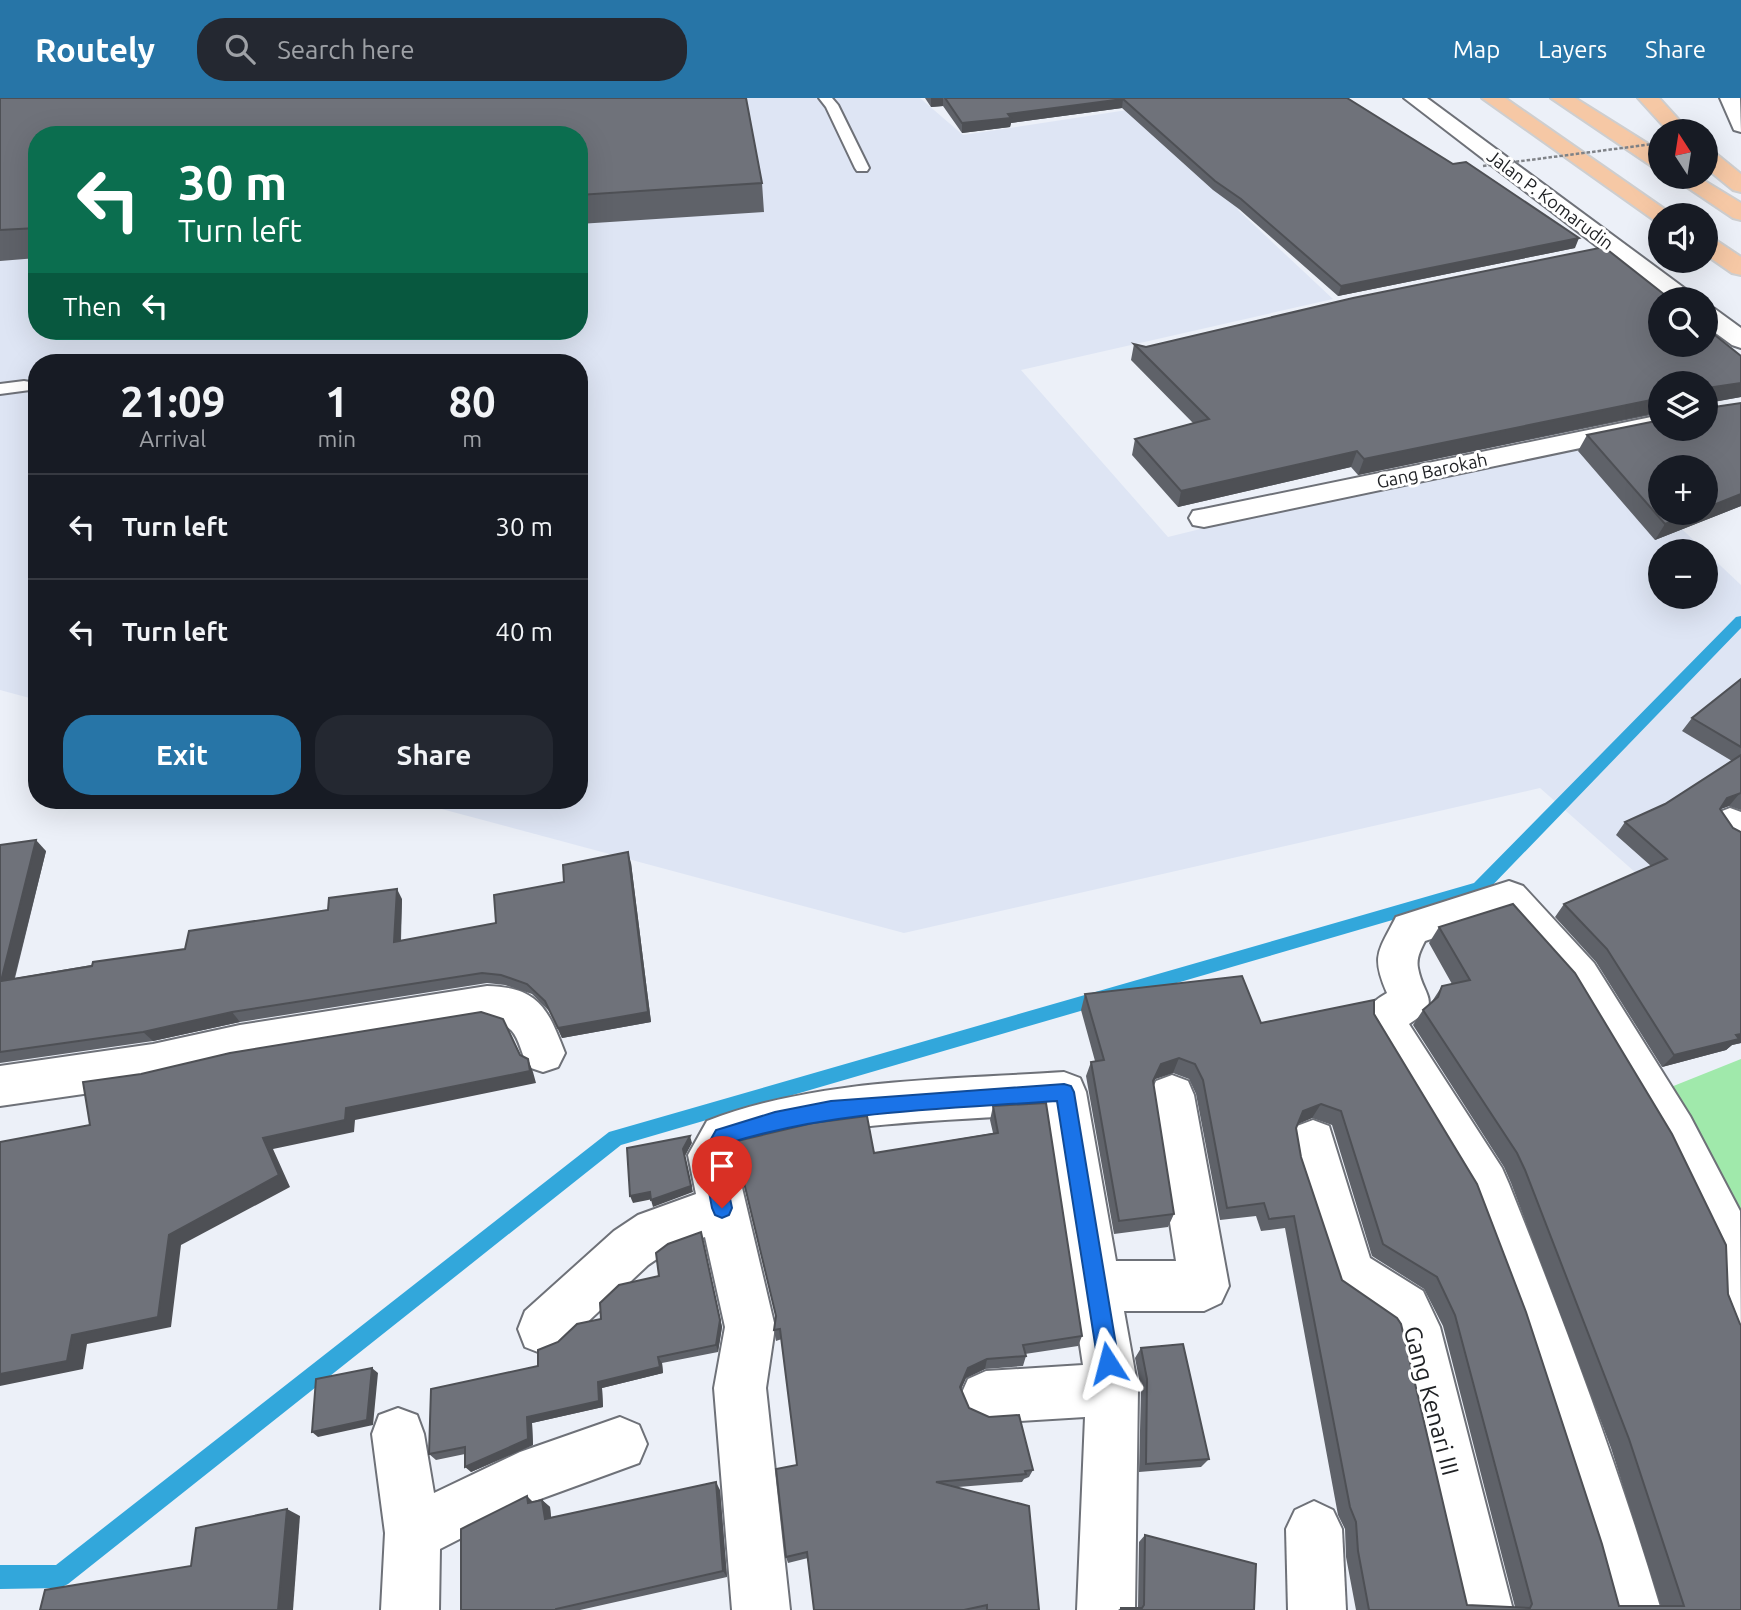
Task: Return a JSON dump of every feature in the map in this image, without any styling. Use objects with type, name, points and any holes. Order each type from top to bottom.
[{"type":"highway","points":[[1476,98],[1648,206]]},
{"type":"highway","points":[[1492,98],[1610,181]]},
{"type":"highway","points":[[1561,98],[1648,154]]},
{"type":"highway","points":[[1648,98],[1668,119]]},
{"type":"highway","points":[[1718,167],[1741,186]]},
{"type":"highway","points":[[1703,189],[1741,213]]},
{"type":"highway","points":[[1718,252],[1741,268]]},
{"type":"street","name":"Jalan P. Komarudin","points":[[1414,98],[1670,287]]},
{"type":"street","points":[[1730,98],[1741,126]]},
{"type":"street","points":[[1588,254],[1615,249]]},
{"type":"street","points":[[1718,323],[1741,340]]},
{"type":"street","name":"Gang Barokah","points":[[1204,518],[1648,426]]},
{"type":"street","points":[[1632,1610],[1615,1550],[1539,1322],[1486,1184],[1388,1028],[1387,1014],[1409,1002],[1410,996],[1399,975],[1397,961],[1410,929],[1508,897],[1579,975],[1674,1131],[1723,1227],[1734,1256],[1737,1305],[1741,1316]]},
{"type":"street","points":[[0,1086],[153,1064],[252,1042],[487,1004],[519,1008],[530,1018],[543,1053]]},
{"type":"street","points":[[761,1610],[740,1388],[750,1327],[711,1155],[723,1136],[775,1120],[831,1109],[1064,1092],[1112,1389],[1106,1610]]},
{"type":"street","points":[[1096,1286],[1204,1286],[1172,1095]]},
{"type":"street","name":"Gang Kenari III","points":[[1313,1141],[1318,1169],[1352,1274],[1405,1309],[1415,1327],[1484,1610]]},
{"type":"street","points":[[543,1329],[639,1242],[655,1232],[722,1208]]},
{"type":"street","points":[[986,1397],[1112,1389]]},
{"type":"street","points":[[398,1434],[413,1533],[410,1610]]},
{"type":"street","points":[[413,1533],[520,1479],[620,1444]]},
{"type":"street","points":[[1314,1529],[1317,1610]]},
{"type":"lane","points":[[825,98],[832,105],[862,168]]},
{"type":"lane","points":[[0,388],[24,386]]},
{"type":"path","points":[[1483,166],[1648,145]]},
{"type":"shaded area","points":[[0,98],[920,98],[963,135],[1206,98],[1450,170],[1238,210],[1333,299],[1021,370],[1168,537],[1582,434],[1648,500],[1648,525],[1678,525],[1692,539],[1648,539],[1648,609],[1718,609],[1718,563],[1741,585],[1741,966],[1540,788],[904,933],[442,809],[588,809],[588,354],[28,354],[28,698],[0,690]]},
{"type":"green space","points":[[1741,1059],[1741,1263],[1671,1087]]},
{"type":"building","points":[[0,98],[746,98],[762,183],[588,194],[588,126],[28,126],[28,228],[0,230]]},
{"type":"building","points":[[945,98],[1347,98],[1453,164],[1466,162],[1579,238],[1341,286],[1241,199],[1215,181],[1123,99],[1008,114],[1011,118],[962,123]]},
{"type":"building","points":[[1604,247],[1655,287],[1648,287],[1648,357],[1718,357],[1718,338],[1741,356],[1741,383],[1718,386],[1718,371],[1648,371],[1648,401],[1364,459],[1357,451],[1181,491],[1135,439],[1209,419],[1134,344],[1146,347],[1353,298]]},
{"type":"building","points":[[1741,403],[1741,494],[1718,503],[1718,455],[1648,455],[1648,505],[1587,435],[1648,423],[1648,441],[1718,441],[1718,406]]},
{"type":"building","points":[[1741,679],[1741,747],[1692,718]]},
{"type":"building","points":[[1741,755],[1741,793],[1727,798],[1720,809],[1733,828],[1741,832],[1741,1034],[1736,1035],[1739,1039],[1674,1055],[1607,949],[1564,904],[1667,859],[1625,822],[1665,804]]},
{"type":"building","points":[[36,840],[1,981],[92,966],[93,962],[185,949],[189,931],[328,910],[329,898],[397,889],[394,942],[496,923],[494,895],[564,882],[563,865],[628,852],[648,1012],[558,1028],[545,1001],[527,984],[501,975],[482,973],[232,1012],[143,1032],[0,1052],[0,845]]},
{"type":"building","points":[[1513,904],[1575,973],[1672,1134],[1726,1245],[1728,1294],[1741,1325],[1741,1610],[1369,1610],[1358,1551],[1356,1522],[1350,1507],[1294,1216],[1269,1219],[1264,1203],[1227,1208],[1203,1080],[1195,1064],[1179,1058],[1161,1064],[1153,1081],[1174,1214],[1119,1221],[1091,1062],[1104,1060],[1085,994],[1242,976],[1261,1023],[1374,1000],[1374,1014],[1477,1184],[1526,1312],[1602,1544],[1619,1606],[1684,1606],[1629,1439],[1525,1170],[1517,1153],[1423,1010],[1438,997],[1442,986],[1470,980],[1439,927]],"holes":[[[1321,1104],[1341,1111],[1383,1244],[1437,1277],[1455,1315],[1532,1604],[1530,1608],[1467,1605],[1401,1324],[1397,1318],[1342,1280],[1301,1157],[1296,1128],[1303,1111]]]},
{"type":"building","points":[[481,1012],[503,1019],[520,1055],[528,1059],[530,1071],[346,1108],[345,1120],[263,1138],[279,1175],[169,1235],[158,1317],[72,1335],[67,1361],[0,1374],[0,1142],[90,1125],[83,1082],[141,1074],[230,1053]]},
{"type":"building","points":[[1046,1103],[1082,1336],[1023,1345],[1026,1356],[987,1359],[968,1368],[960,1387],[969,1408],[989,1417],[1019,1415],[1033,1470],[1025,1471],[1026,1474],[936,1482],[1029,1506],[1039,1610],[987,1610],[987,1605],[964,1610],[814,1610],[807,1552],[786,1557],[776,1469],[797,1465],[780,1329],[774,1330],[776,1316],[735,1145],[737,1141],[813,1123],[867,1116],[874,1153],[998,1133],[993,1106]]},
{"type":"building","points":[[690,1136],[683,1149],[691,1186],[651,1200],[650,1192],[630,1196],[627,1148]]},
{"type":"building","points":[[701,1232],[720,1320],[716,1345],[658,1357],[660,1367],[598,1382],[599,1401],[527,1417],[528,1439],[465,1467],[465,1447],[429,1454],[431,1389],[538,1366],[538,1350],[558,1342],[577,1324],[601,1319],[600,1303],[619,1285],[659,1276],[656,1253],[668,1244]]},
{"type":"building","points":[[1183,1344],[1209,1459],[1146,1464],[1147,1379],[1141,1348]]},
{"type":"building","points":[[372,1368],[367,1420],[312,1432],[316,1379]]},
{"type":"building","points":[[716,1482],[723,1571],[556,1610],[461,1610],[461,1529],[527,1496],[528,1503],[542,1500],[545,1519]]},
{"type":"building","points":[[287,1509],[278,1610],[40,1610],[45,1590],[191,1566],[196,1528]]},
{"type":"building","points":[[1145,1535],[1256,1564],[1254,1610],[1121,1610],[1142,1608],[1144,1605]]},
{"type":"waterway","points":[[0,1577],[60,1576],[616,1138],[1479,888],[1741,620]]},
{"type":"route","points":[[722,1208],[711,1155],[723,1136],[775,1120],[831,1109],[1064,1092],[1108,1363]]}]
